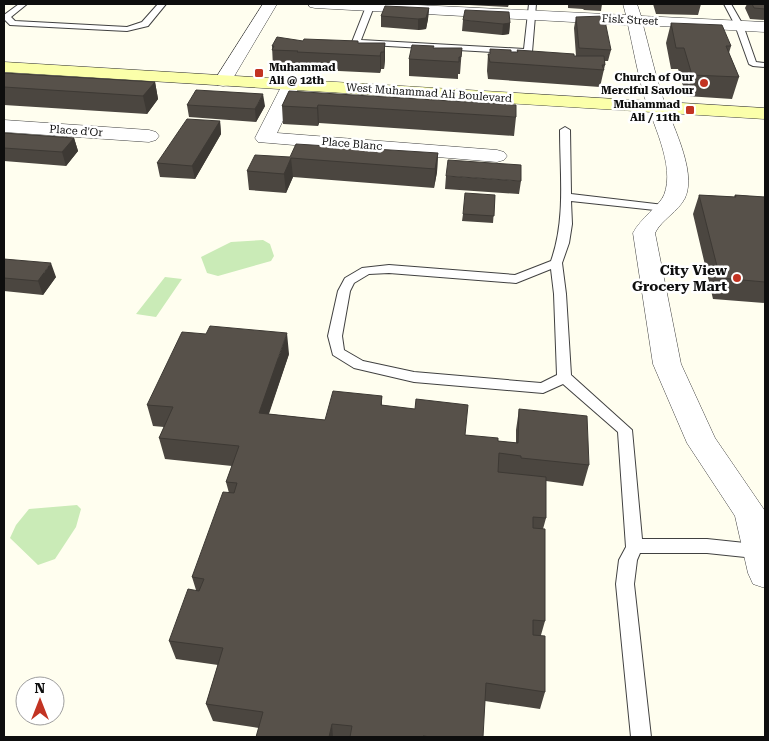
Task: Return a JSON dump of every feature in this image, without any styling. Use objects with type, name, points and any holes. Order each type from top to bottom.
[{"type":"main road","name":"West Muhammad Ali Boulevard","points":[[4,67],[765,114]]},
{"type":"street","points":[[223,80],[270,4]]},
{"type":"street","name":"Fisk Street","points":[[315,4],[632,12],[739,26],[765,27]]},
{"type":"street","points":[[632,12],[656,108],[665,125],[678,184],[674,198],[647,226],[644,233],[667,364],[702,443],[750,513],[764,559]]},
{"type":"street","name":"Place Blanc","points":[[291,85],[264,138],[497,156]]},
{"type":"street","name":"Place d'Or","points":[[4,126],[149,136]]},
{"type":"lane","points":[[23,4],[6,16],[13,23],[127,29],[145,24],[162,4]]},
{"type":"lane","points":[[727,4],[739,26],[754,64],[765,65]]},
{"type":"lane","points":[[370,5],[356,42],[528,52],[532,9]]},
{"type":"lane","points":[[565,130],[566,224],[563,242],[556,263],[560,294],[564,377],[625,430],[634,547],[628,560],[625,584],[641,737]]},
{"type":"lane","points":[[566,197],[664,208]]},
{"type":"lane","points":[[556,263],[516,279],[390,269],[366,271],[349,281],[344,291],[335,336],[338,352],[359,365],[414,377],[543,388],[564,377]]},
{"type":"lane","points":[[634,547],[647,544],[707,546],[764,559]]},
{"type":"green space","points":[[263,240],[270,244],[274,256],[271,261],[218,276],[207,273],[201,257],[231,242]]},
{"type":"green space","points":[[165,277],[182,279],[156,317],[136,314]]},
{"type":"green space","points":[[77,505],[81,509],[76,527],[55,559],[38,565],[10,538],[16,525],[29,509]]},
{"type":"building","points":[[752,4],[765,4],[765,9],[754,8]]},
{"type":"building","points":[[385,6],[429,8],[426,18],[418,19],[381,16]]},
{"type":"building","points":[[465,10],[509,12],[510,23],[463,20]]},
{"type":"building","points":[[604,16],[611,50],[579,48],[576,17]]},
{"type":"building","points":[[671,23],[722,25],[731,46],[726,46],[739,77],[692,75],[684,48],[676,48]]},
{"type":"building","points":[[277,37],[303,41],[304,39],[385,43],[384,52],[381,52],[380,56],[272,50]]},
{"type":"building","points":[[412,45],[434,46],[433,48],[462,48],[461,57],[459,57],[459,62],[409,59]]},
{"type":"building","points":[[490,49],[511,50],[511,52],[518,52],[517,50],[574,54],[574,56],[604,56],[605,65],[602,65],[604,70],[490,62],[488,54],[490,54]]},
{"type":"building","points":[[4,73],[155,82],[143,96],[4,87]]},
{"type":"building","points":[[196,90],[263,94],[255,109],[187,105]]},
{"type":"building","points":[[289,91],[516,105],[516,117],[318,105],[317,108],[282,106]]},
{"type":"building","points":[[187,119],[220,121],[192,166],[157,163]]},
{"type":"building","points":[[4,133],[74,138],[62,152],[4,148]]},
{"type":"building","points":[[296,144],[438,153],[435,169],[291,158],[284,174],[247,171],[255,155],[290,157]]},
{"type":"building","points":[[448,160],[521,165],[521,181],[446,176]]},
{"type":"building","points":[[465,193],[495,195],[494,216],[463,214]]},
{"type":"building","name":"City View Grocery Mart","points":[[699,195],[765,197],[765,282],[720,278]]},
{"type":"building","points":[[4,259],[51,263],[38,281],[4,278]]},
{"type":"building","points":[[210,326],[287,333],[259,413],[325,420],[333,391],[382,396],[381,405],[415,409],[416,399],[468,405],[465,435],[498,438],[498,441],[518,443],[519,409],[587,416],[589,465],[521,458],[521,456],[499,453],[498,472],[546,477],[546,518],[533,517],[533,528],[545,529],[545,621],[533,620],[533,635],[545,636],[545,692],[486,683],[483,737],[350,737],[352,726],[332,724],[329,737],[256,737],[263,712],[206,704],[223,648],[169,641],[188,589],[199,591],[204,579],[192,577],[223,492],[234,493],[237,483],[226,482],[239,446],[159,438],[173,407],[147,405],[182,332],[206,334]]},
{"type":"place","name":"Muhammad Ali @ 12th","points":[[259,73]]},
{"type":"place","name":"Church of Our Merciful Saviour","points":[[704,83]]},
{"type":"place","name":"Muhammad Ali / 11th","points":[[690,110]]},
{"type":"place","name":"City View Grocery Mart","points":[[737,278]]}]
